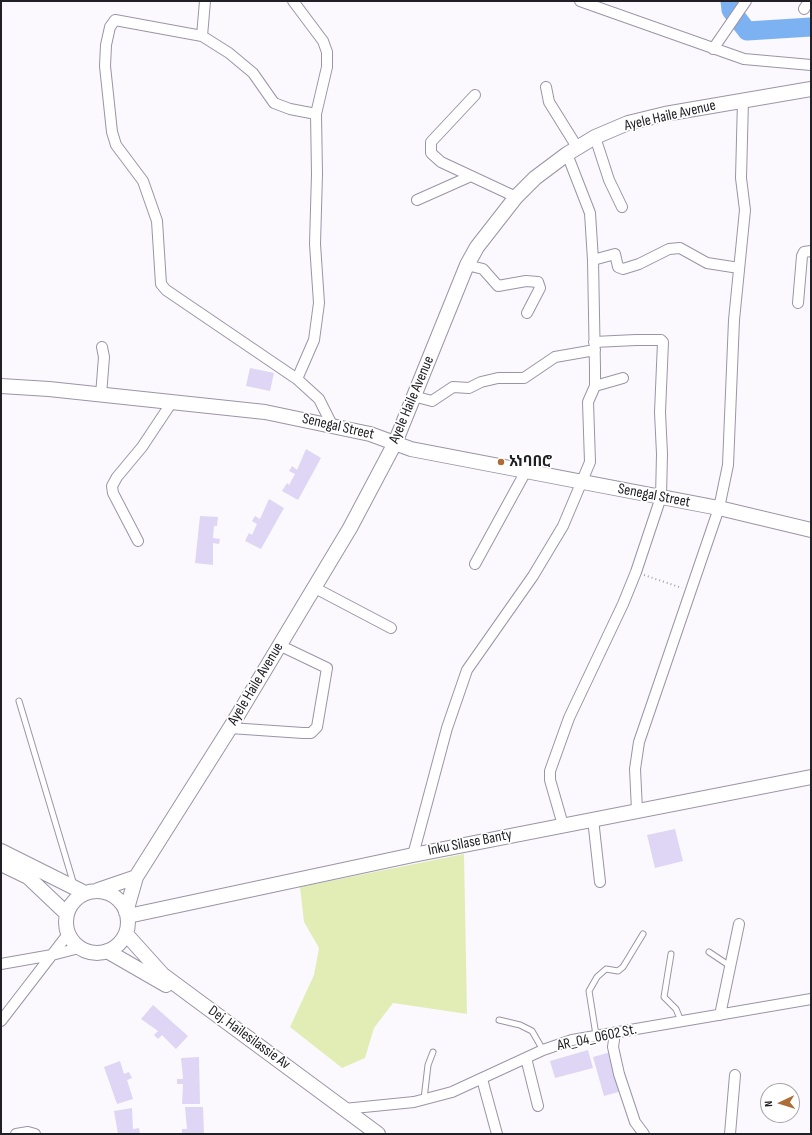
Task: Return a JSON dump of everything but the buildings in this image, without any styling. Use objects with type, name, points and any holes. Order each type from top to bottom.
[{"type":"main road","name":"Ayele Haile Avenue","points":[[128,914],[136,877],[230,728],[350,528],[395,443],[467,265],[477,247],[516,197],[535,178],[572,150],[595,136],[628,123],[659,115],[811,89]]},
{"type":"main road","name":"Senegal Street","points":[[1,386],[49,389],[258,411],[370,434],[411,449],[719,508],[811,530]]},
{"type":"main road","name":"Inku Silase Banty","points":[[128,914],[592,819],[811,777]]},
{"type":"main road","points":[[1,851],[86,891],[115,896],[128,914],[126,934],[117,946],[107,951]]},
{"type":"main road","points":[[1,864],[28,877],[67,914]]},
{"type":"main road","points":[[80,948],[68,934],[66,921],[67,914],[73,902],[86,891],[136,877]]},
{"type":"main road","name":"Dej. Hailesilassie Av","points":[[126,934],[163,975],[378,1134]]},
{"type":"main road","name":"Dej. Hailesilassie Av","points":[[80,948],[92,952],[107,951],[158,980],[364,1134]]},
{"type":"street","points":[[202,36],[205,1]]},
{"type":"street","points":[[293,1],[323,41],[327,52],[327,67],[316,114],[318,174],[315,244],[319,303],[314,340],[297,379]]},
{"type":"street","points":[[580,1],[744,59],[811,65]]},
{"type":"street","points":[[713,49],[745,2]]},
{"type":"street","points":[[316,114],[290,109],[274,103],[253,73],[223,49],[202,36],[115,20],[110,27],[106,45],[105,66],[112,132],[116,145],[143,181],[157,221],[161,284],[166,290],[297,379],[319,398],[332,425]]},
{"type":"street","points":[[413,855],[446,728],[467,670],[493,630],[533,576],[563,526],[583,482],[590,462],[588,402],[595,386],[593,260],[589,208],[572,150],[557,112],[549,102],[546,87]]},
{"type":"street","points":[[475,95],[431,142],[429,146],[430,153],[435,158],[516,197]]},
{"type":"street","points":[[637,810],[634,769],[640,742],[719,508],[728,465],[734,320],[745,210],[741,172],[743,100]]},
{"type":"street","points":[[595,136],[609,180],[622,207]]},
{"type":"street","points":[[417,200],[471,176]]},
{"type":"street","points":[[593,260],[615,254],[618,267],[623,269],[639,264],[669,250],[680,248],[708,263],[739,268]]},
{"type":"street","points":[[798,303],[802,256],[804,252],[811,251]]},
{"type":"street","points":[[467,265],[483,269],[498,286],[526,281],[538,282],[540,288],[527,312]]},
{"type":"street","points":[[413,396],[432,401],[453,387],[469,388],[490,379],[524,378],[554,357],[594,346],[636,340],[661,340],[663,342],[660,412],[662,454],[661,497],[636,572],[623,604],[569,718],[550,771],[550,780],[563,825]]},
{"type":"street","points":[[101,395],[104,357],[102,346]]},
{"type":"street","points":[[595,386],[623,378]]},
{"type":"street","points":[[138,541],[113,493],[112,486],[117,477],[142,447],[172,402]]},
{"type":"street","points":[[474,564],[526,471]]},
{"type":"street","points":[[315,588],[391,628]]},
{"type":"street","points":[[230,728],[311,733],[317,727],[328,668],[279,645]]},
{"type":"street","points":[[592,819],[600,882]]},
{"type":"street","points":[[720,1015],[739,924]]},
{"type":"street","points":[[1,1021],[68,934]]},
{"type":"street","points":[[1,964],[52,955],[80,948]]},
{"type":"street","name":"AR_04_0602 St.","points":[[344,1109],[424,1100],[452,1092],[482,1080],[543,1050],[572,1040],[811,999]]},
{"type":"street","points":[[615,1033],[613,1047],[619,1074],[636,1122],[644,1134]]},
{"type":"street","points":[[526,1058],[538,1106]]},
{"type":"street","points":[[730,1134],[735,1076]]},
{"type":"street","points":[[482,1080],[497,1134]]},
{"type":"street","points":[[16,1134],[28,1132],[35,1134]]},
{"type":"lane","points":[[19,701],[86,891]]},
{"type":"lane","points":[[596,1035],[589,991],[597,977],[606,969],[618,971],[623,967],[643,934]]},
{"type":"lane","points":[[709,952],[730,966]]},
{"type":"lane","points":[[672,954],[664,998],[676,1009],[681,1021]]},
{"type":"lane","points":[[499,1020],[520,1025],[532,1031],[543,1050]]},
{"type":"lane","points":[[424,1100],[428,1065],[433,1052]]},
{"type":"path","points":[[636,572],[692,591]]},
{"type":"green space","points":[[464,854],[467,1014],[393,1003],[374,1028],[365,1058],[342,1068],[290,1027],[314,975],[319,948],[304,922],[300,887]]},
{"type":"waterway","points":[[730,1],[731,10],[747,31],[811,27]]},
{"type":"place","name":"አነባበሮ","points":[[501,462]]}]
